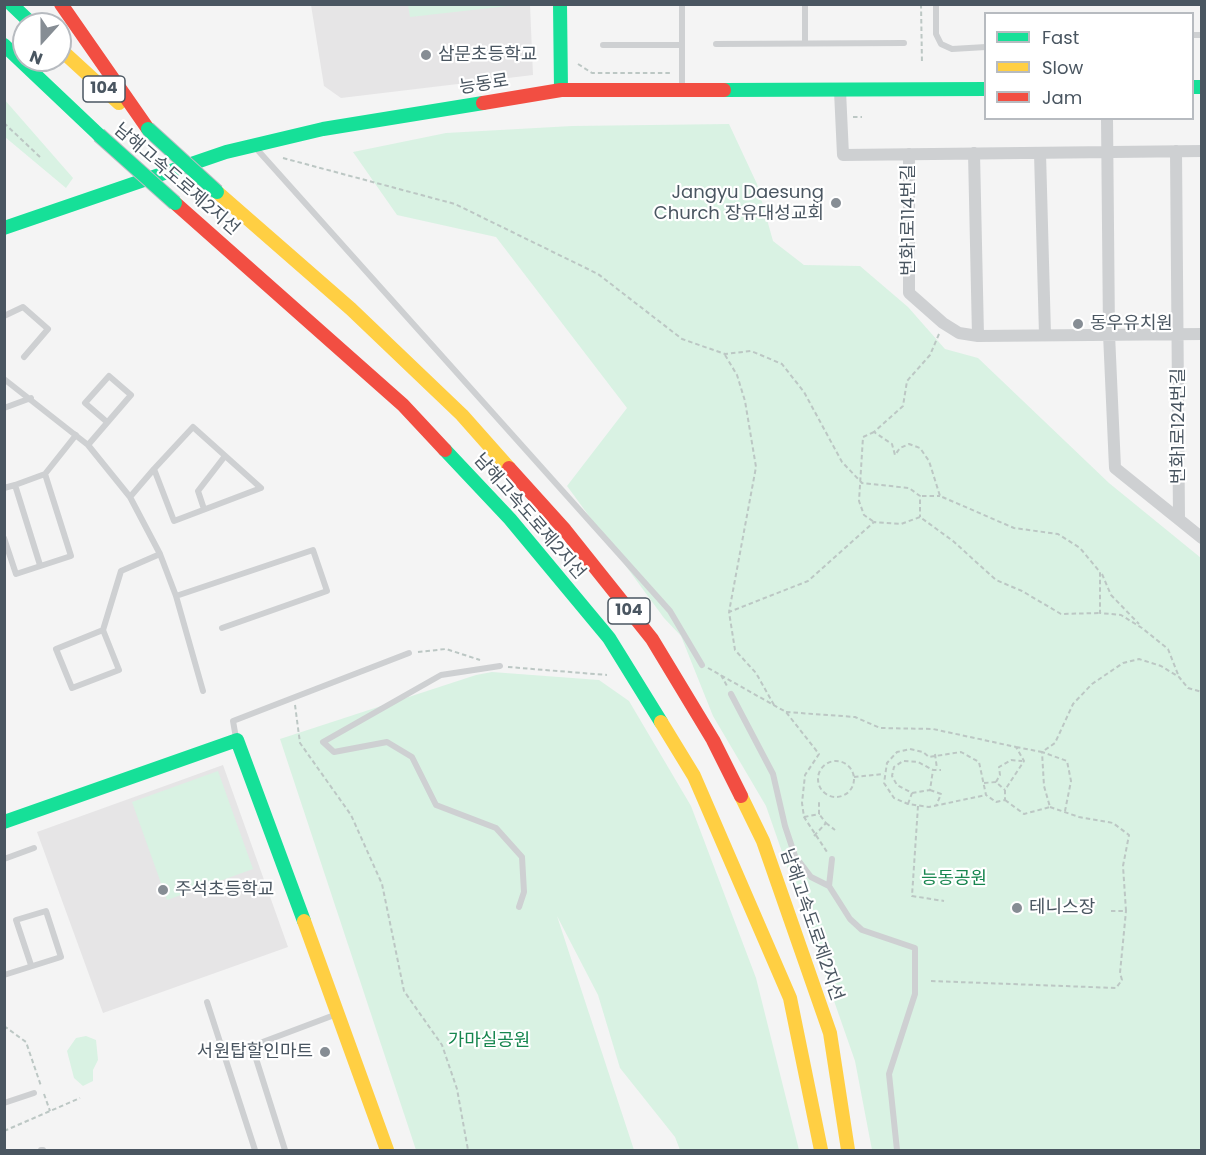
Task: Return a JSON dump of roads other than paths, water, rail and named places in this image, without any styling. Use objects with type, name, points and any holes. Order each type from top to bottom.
[{"type":"main road","points":[[61,4],[148,129]]},
{"type":"main road","points":[[560,4],[561,90]]},
{"type":"main road","name":"남해고속도로제2지선","points":[[4,45],[69,109],[403,405],[510,519],[609,638],[694,776],[790,998],[821,1150]]},
{"type":"main road","points":[[4,55],[69,109]]},
{"type":"main road","name":"남해고속도로제2지선","points":[[72,60],[217,192],[351,309],[462,415],[565,530],[652,639],[713,740],[763,841],[830,1033],[848,1150]]},
{"type":"main road","name":"능동로","points":[[4,228],[95,195],[253,146],[323,129],[561,90],[984,89]]},
{"type":"main road","points":[[4,822],[237,740],[339,1013],[387,1150]]},
{"type":"street","name":"번화1로114번길","points":[[840,91],[843,155],[1202,151]]},
{"type":"street","points":[[1107,120],[1109,334],[1115,468],[1202,538]]},
{"type":"street","points":[[1176,151],[1179,334]]},
{"type":"street","points":[[974,153],[978,336],[1202,334]]},
{"type":"street","points":[[1040,153],[1045,335]]},
{"type":"street","name":"번화1로114번길","points":[[909,154],[909,293],[943,323],[959,333],[978,336]]},
{"type":"street","name":"번화1로124번길","points":[[1179,334],[1179,518]]},
{"type":"lane","points":[[682,4],[682,91]]},
{"type":"lane","points":[[805,4],[806,43]]},
{"type":"lane","points":[[936,4],[936,34],[941,44],[952,49],[984,47]]},
{"type":"lane","points":[[716,44],[904,43]]},
{"type":"lane","points":[[603,45],[682,45]]},
{"type":"lane","points":[[253,146],[670,610],[702,665]]},
{"type":"lane","points":[[4,316],[23,307],[48,329],[24,357]]},
{"type":"lane","points":[[88,445],[131,395],[109,376],[85,403],[107,422]]},
{"type":"lane","points":[[4,379],[32,398],[88,445],[130,497],[160,554],[176,596],[203,691]]},
{"type":"lane","points":[[4,408],[32,398]]},
{"type":"lane","points":[[130,497],[154,469],[193,427],[261,488],[174,521],[154,469]]},
{"type":"lane","points":[[4,488],[45,474],[76,435]]},
{"type":"lane","points":[[204,509],[198,491],[225,456]]},
{"type":"lane","points":[[4,538],[16,574],[71,556],[45,474]]},
{"type":"lane","points":[[15,485],[40,565]]},
{"type":"lane","points":[[176,596],[313,550],[327,591],[222,628]]},
{"type":"lane","points":[[103,630],[56,649],[72,688],[119,670],[103,630],[122,571],[160,554]]},
{"type":"lane","points":[[237,740],[233,721],[409,653]]},
{"type":"lane","points":[[500,666],[441,675],[323,742],[334,752],[387,742],[412,757],[436,805],[496,828],[522,857],[524,892],[519,907]]},
{"type":"lane","points":[[731,694],[773,774],[785,826],[795,856],[811,877],[829,886],[850,919],[862,930],[915,948],[915,994],[889,1074],[897,1150]]},
{"type":"lane","points":[[4,859],[34,848]]},
{"type":"lane","points":[[829,886],[832,859]]},
{"type":"lane","points":[[4,975],[61,957],[46,911],[16,920],[31,965]]},
{"type":"lane","points":[[207,1002],[255,1150]]},
{"type":"lane","points":[[285,1150],[252,1046],[339,1013]]},
{"type":"lane","points":[[4,1103],[34,1094]]},
{"type":"place","name":"삼문초등학교","points":[[426,55]]},
{"type":"place","name":"Jangyu Daesung Church 장유대성교회","points":[[836,203]]},
{"type":"place","name":"동우유치원","points":[[1078,324]]},
{"type":"place","name":"주석초등학교","points":[[163,890]]},
{"type":"place","name":"테니스장","points":[[1017,908]]},
{"type":"place","name":"서원탑할인마트","points":[[325,1052]]},
{"type":"park label","name":"능동공원","points":[[954,879]]},
{"type":"park label","name":"가마실공원","points":[[489,1041]]}]
